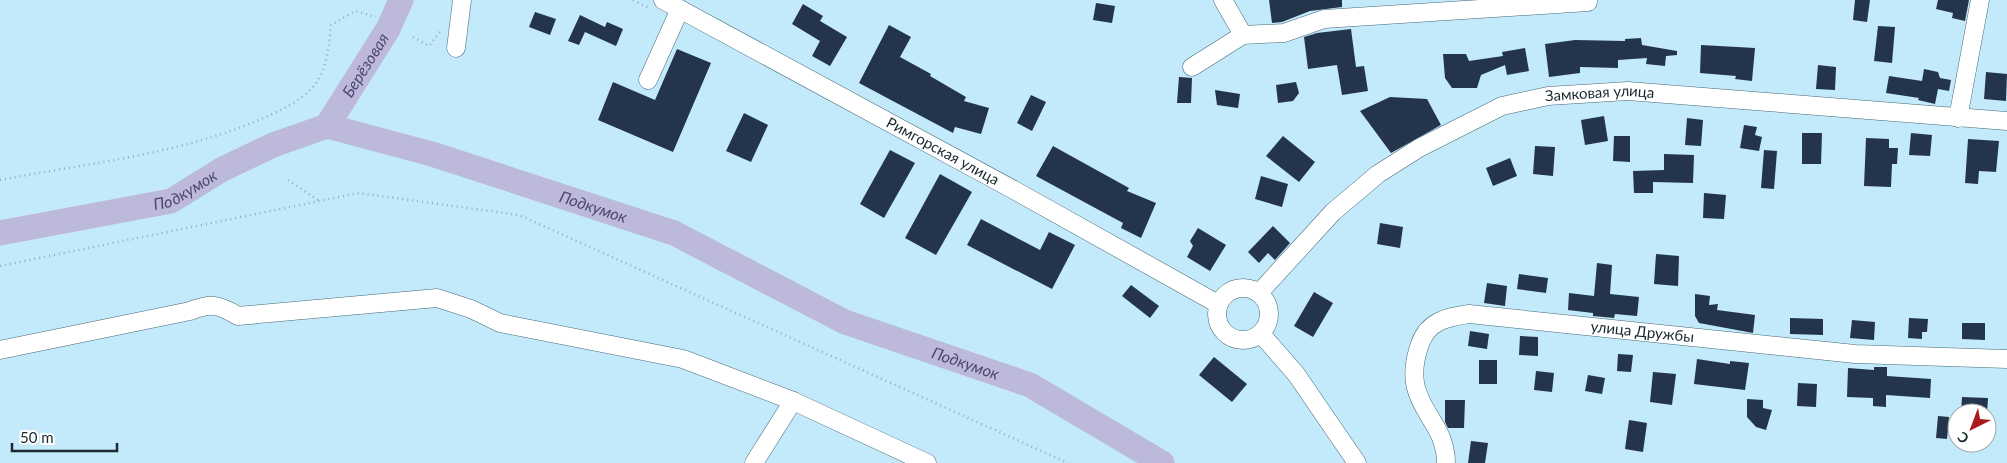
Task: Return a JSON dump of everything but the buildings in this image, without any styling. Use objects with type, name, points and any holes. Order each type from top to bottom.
[{"type":"street","points":[[456,48],[462,0]]},
{"type":"street","name":"Римгорская улица","points":[[664,0],[1218,304]]},
{"type":"street","points":[[1222,0],[1243,35]]},
{"type":"street","points":[[1192,67],[1243,35],[1284,33],[1324,19],[1588,2],[1588,0]]},
{"type":"street","points":[[1958,118],[1980,0]]},
{"type":"street","points":[[648,80],[680,8]]},
{"type":"street","name":"Замковая улица","points":[[1259,294],[1333,212],[1378,174],[1418,148],[1502,106],[1548,96],[1628,91],[2007,121]]},
{"type":"street","points":[[1236,289],[1252,290],[1259,294],[1268,306],[1270,314],[1269,321],[1261,334],[1244,341],[1228,336],[1218,322],[1218,304],[1229,292],[1236,289]]},
{"type":"street","points":[[0,350],[190,311],[208,304],[224,308],[238,316],[437,298],[471,309],[500,323],[683,359],[793,401],[927,463]]},
{"type":"street","name":"улица Дружбы","points":[[1446,463],[1446,447],[1419,400],[1413,380],[1415,359],[1422,340],[1434,323],[1449,316],[1469,314],[1855,354],[2007,359]]},
{"type":"street","points":[[1261,334],[1296,374],[1357,463]]},
{"type":"street","points":[[754,463],[793,401]]},
{"type":"path","points":[[0,180],[181,146],[233,131],[283,109],[312,89],[324,68],[331,25],[355,11],[376,17]]},
{"type":"path","points":[[413,37],[429,46],[446,24]]},
{"type":"path","points":[[288,180],[318,200]]},
{"type":"path","points":[[0,266],[358,192],[519,215],[1068,463]]},
{"type":"waterway","name":"Берёзовая","points":[[327,126],[388,29],[401,0]]},
{"type":"waterway","name":"Подкумок","points":[[0,233],[171,201],[221,170],[273,145],[327,126],[432,154],[674,233],[845,322],[1030,385],[1162,463]]}]
